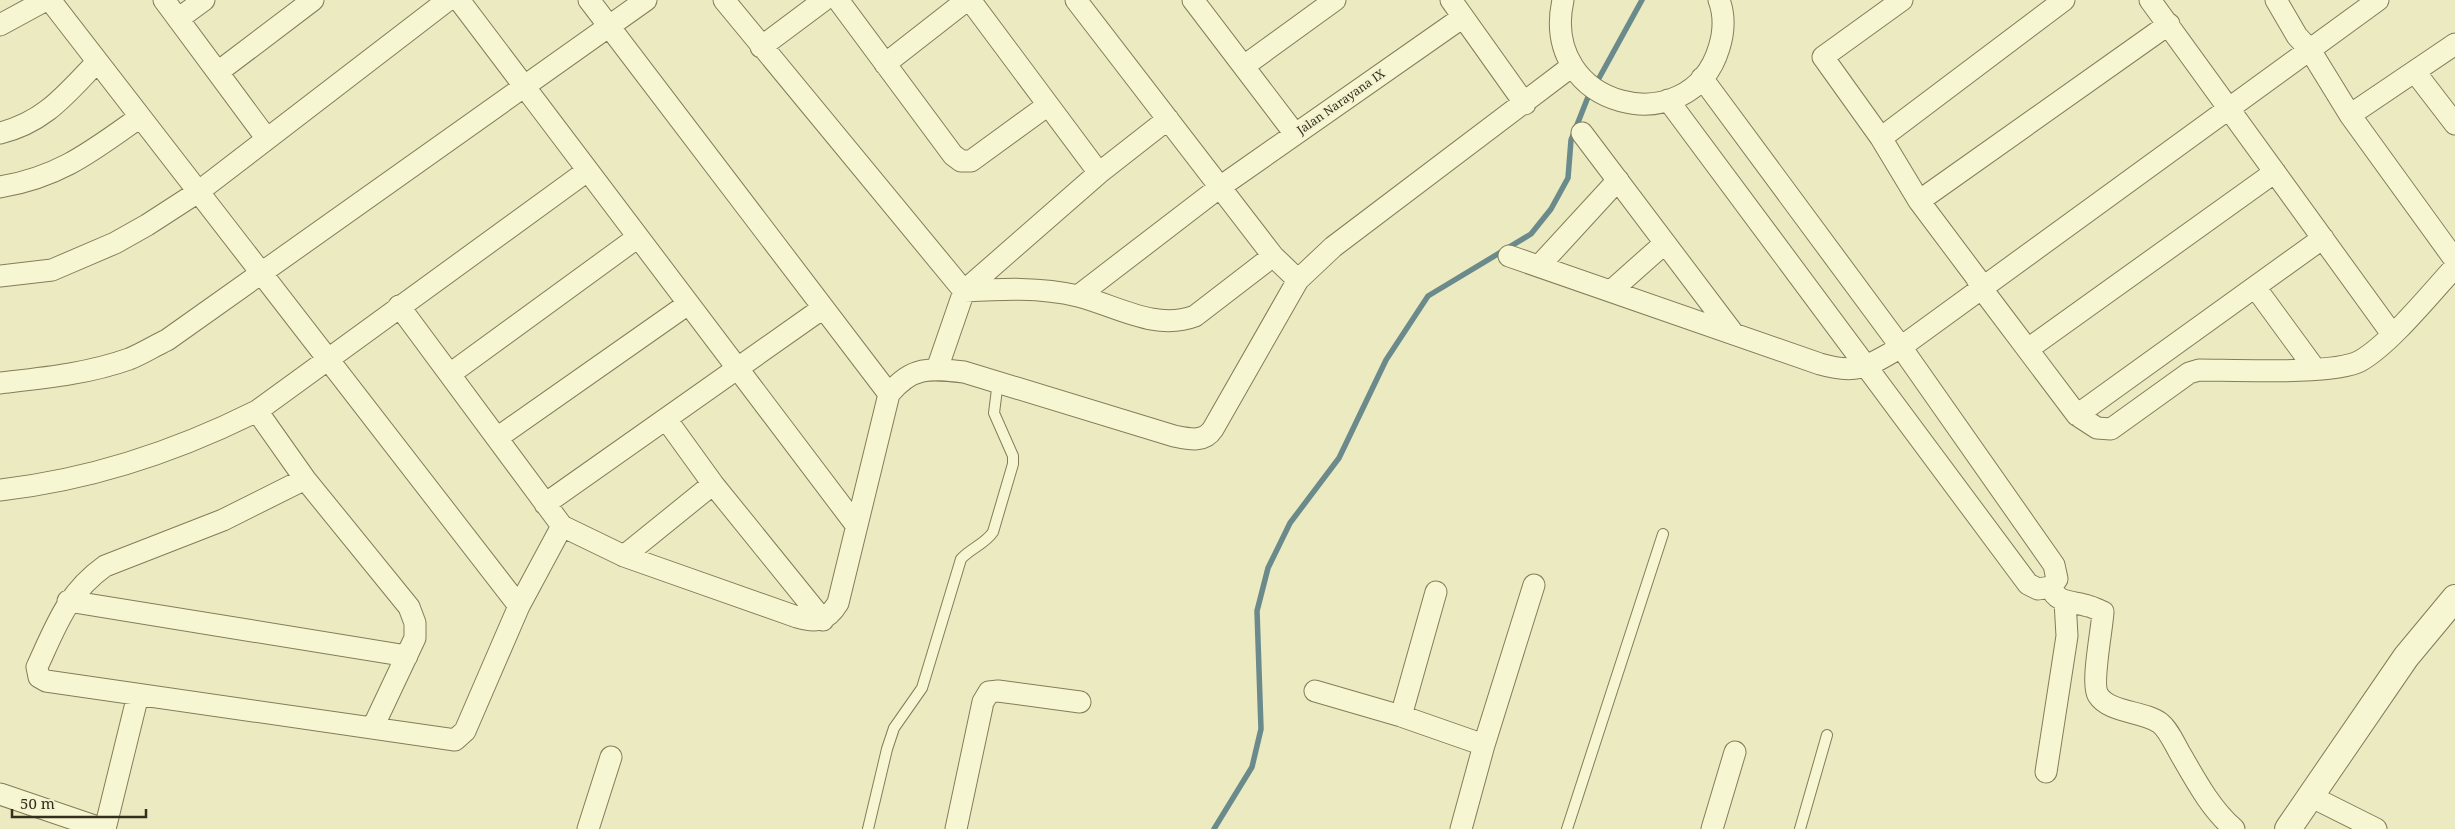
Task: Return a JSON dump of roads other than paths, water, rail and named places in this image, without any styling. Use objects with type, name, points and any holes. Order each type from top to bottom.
[{"type":"street","points":[[0,25],[48,0],[519,606]]},
{"type":"street","points":[[164,0],[267,138]]},
{"type":"street","points":[[178,19],[204,0]]},
{"type":"street","points":[[218,72],[312,0]]},
{"type":"street","points":[[0,276],[52,270],[75,262],[147,225],[198,192],[448,0]]},
{"type":"street","points":[[459,0],[856,525]]},
{"type":"street","points":[[589,0],[889,394]]},
{"type":"street","points":[[0,383],[56,377],[129,358],[167,340],[646,0]]},
{"type":"street","points":[[724,0],[964,291]]},
{"type":"street","points":[[762,47],[824,0]]},
{"type":"street","points":[[838,0],[953,155],[962,161],[971,161],[1048,105]]},
{"type":"street","points":[[885,64],[967,0]]},
{"type":"street","points":[[970,0],[1099,173]]},
{"type":"street","points":[[1076,0],[1273,256],[1298,280]]},
{"type":"street","points":[[1244,66],[1335,0]]},
{"type":"street","points":[[1563,0],[1559,18],[1562,43],[1572,66],[1590,87],[1614,100],[1641,105],[1668,100],[1687,92],[1702,78],[1716,58],[1723,34],[1722,10],[1719,0]]},
{"type":"street","points":[[1902,0],[1823,57],[1881,138],[1919,201],[1976,277],[1982,289],[2077,416],[2097,428],[2112,429],[2181,378],[2200,370],[2337,368],[2360,361],[2392,334],[2455,267]]},
{"type":"street","points":[[1881,138],[2064,0]]},
{"type":"street","points":[[2150,0],[2392,334]]},
{"type":"street","points":[[2276,0],[2298,36],[2310,50],[2350,115],[2455,260]]},
{"type":"street","points":[[1509,256],[1836,369],[1867,367],[1901,347],[1982,289],[2378,0]]},
{"type":"street","points":[[1195,1],[1295,134]]},
{"type":"street","points":[[1457,8],[1524,104]]},
{"type":"street","name":"Jalan Narayana IX","points":[[1078,296],[1220,187],[1295,134],[1457,8]]},
{"type":"street","points":[[1919,201],[2169,24]]},
{"type":"street","points":[[2350,115],[2455,44]]},
{"type":"street","points":[[0,133],[21,128],[54,107],[97,62]]},
{"type":"street","points":[[399,306],[562,526],[624,556],[797,617],[810,621],[823,620],[831,614],[838,603],[889,394],[898,383],[912,374],[937,369],[964,372],[1174,436],[1189,439],[1204,438],[1213,429],[1298,280],[1333,247],[1572,66]]},
{"type":"street","points":[[2415,72],[2455,124]]},
{"type":"street","points":[[1702,78],[1901,347],[2054,565],[2067,636],[2046,772]]},
{"type":"street","points":[[1668,100],[2028,584],[2102,612],[2101,642],[2094,681],[2098,696],[2114,707],[2140,715],[2160,724],[2222,819],[2234,829]]},
{"type":"street","points":[[0,187],[28,182],[52,174],[81,159],[140,117]]},
{"type":"street","points":[[937,369],[964,291],[1099,173],[1168,119]]},
{"type":"street","points":[[1582,133],[1733,333]]},
{"type":"street","points":[[0,490],[26,487],[89,474],[152,456],[216,431],[257,410],[587,171]]},
{"type":"street","points":[[2028,349],[2275,172]]},
{"type":"street","points":[[1539,266],[1618,180]]},
{"type":"street","points":[[450,374],[638,237]]},
{"type":"street","points":[[2077,416],[2322,238]]},
{"type":"street","points":[[1611,291],[1665,243]]},
{"type":"street","points":[[964,291],[1019,288],[1078,296],[1149,320],[1182,321],[1196,316],[1273,256]]},
{"type":"street","points":[[2255,287],[2315,369]]},
{"type":"street","points":[[497,438],[688,304]]},
{"type":"street","points":[[545,504],[823,308]]},
{"type":"street","points":[[257,410],[305,479],[409,607],[414,617],[416,631],[407,656],[373,727]]},
{"type":"street","points":[[666,418],[713,484],[823,620]]},
{"type":"street","points":[[305,479],[224,520],[105,566],[89,577],[68,601],[37,667],[39,677],[46,681],[138,696],[373,727],[448,740],[458,738],[465,731],[519,606],[562,526]]},
{"type":"street","points":[[624,556],[713,484]]},
{"type":"street","points":[[1461,829],[1484,745],[1534,585]]},
{"type":"street","points":[[1401,716],[1436,592]]},
{"type":"street","points":[[2290,828],[2406,656],[2455,598]]},
{"type":"street","points":[[68,601],[407,656]]},
{"type":"street","points":[[956,829],[983,702],[989,692],[998,691],[1080,702]]},
{"type":"street","points":[[1315,691],[1401,716],[1484,745]]},
{"type":"street","points":[[0,794],[104,829],[138,696]]},
{"type":"street","points":[[1712,829],[1735,752]]},
{"type":"street","points":[[588,829],[610,757]]},
{"type":"street","points":[[2310,796],[2376,829]]},
{"type":"lane","points":[[868,829],[887,750],[900,717],[922,688],[962,559],[967,552],[988,539],[994,532],[1013,464],[1013,456],[994,413],[998,381]]},
{"type":"lane","points":[[1567,829],[1663,534]]},
{"type":"lane","points":[[1800,829],[1827,736]]},
{"type":"waterway","points":[[1598,80],[1642,0]]},
{"type":"waterway","points":[[1214,829],[1252,767],[1261,729],[1257,611],[1268,568],[1290,523],[1339,458],[1386,360],[1428,296],[1531,234],[1551,209],[1568,178],[1571,140],[1588,97]]}]
